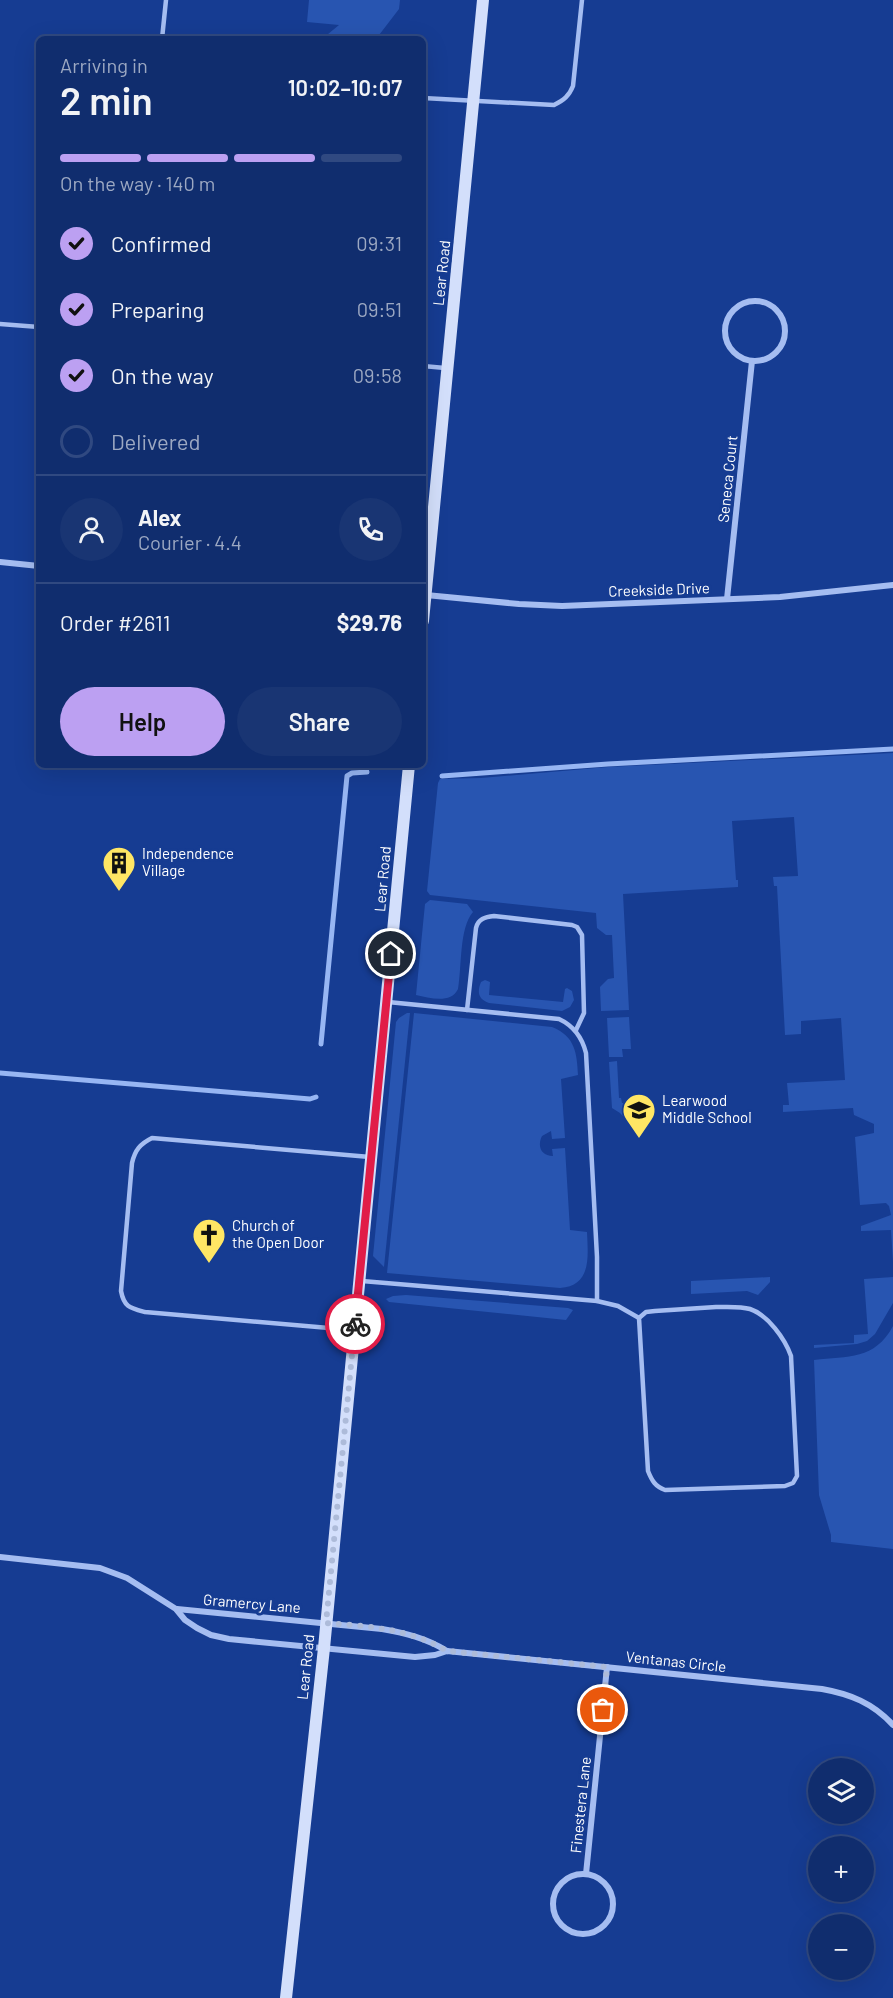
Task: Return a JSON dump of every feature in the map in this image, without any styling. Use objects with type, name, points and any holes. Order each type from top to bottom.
[{"type":"street","name":"Lear Road","points":[[426,580],[483,0]]},
{"type":"street","points":[[747,302],[758,302],[777,311],[784,324],[785,334],[782,345],[775,353],[763,360],[752,361],[733,352],[726,339],[725,328],[730,315],[738,307],[747,302]]},
{"type":"street","name":"Seneca Court","points":[[727,599],[752,361]]},
{"type":"street","points":[[0,562],[36,566]]},
{"type":"street","name":"Creekside Drive","points":[[426,590],[519,604],[562,606],[780,597],[893,585]]},
{"type":"street","name":"Lear Road","points":[[286,1998],[324,1648],[409,768]]},
{"type":"street","name":"Gramercy Lane","points":[[0,1557],[100,1568],[127,1578],[176,1610],[185,1620],[212,1635],[229,1639],[324,1648]]},
{"type":"street","name":"Gramercy Lane","points":[[176,1610],[326,1623]]},
{"type":"street","name":"Ventanas Circle","points":[[326,1623],[410,1634],[430,1641],[447,1651]]},
{"type":"street","name":"Ventanas Circle","points":[[324,1648],[415,1657],[447,1651],[838,1692],[867,1703],[893,1725]]},
{"type":"street","name":"Finestera Lane","points":[[586,1874],[607,1667]]},
{"type":"street","name":"Finestera Lane","points":[[586,1874],[598,1878],[608,1887],[612,1896],[612,1909],[609,1918],[601,1928],[590,1933],[577,1933],[567,1929],[559,1921],[554,1911],[554,1897],[559,1886],[567,1878],[586,1874]]},
{"type":"lane","points":[[162,36],[166,0]]},
{"type":"lane","points":[[426,98],[554,105],[565,99],[573,86],[582,0]]},
{"type":"lane","points":[[0,324],[36,327]]},
{"type":"lane","points":[[426,366],[448,368]]},
{"type":"lane","points":[[467,1010],[476,928],[479,921],[494,916],[572,925],[577,927],[582,935],[584,1013],[576,1030]]},
{"type":"lane","points":[[386,1002],[559,1019],[576,1030],[582,1039],[586,1053],[597,1257],[597,1301]]},
{"type":"lane","points":[[355,1330],[145,1312],[131,1308],[123,1301],[121,1291],[130,1191],[135,1153],[141,1143],[152,1138],[371,1157]]},
{"type":"lane","points":[[359,1281],[597,1301],[618,1306],[639,1318]]},
{"type":"lane","points":[[744,1307],[754,1310],[779,1332],[787,1344],[790,1356],[797,1476],[793,1483],[785,1486],[665,1490],[657,1487],[648,1471],[639,1318],[646,1312],[655,1311],[744,1307]]},
{"type":"shaded area","points":[[309,0],[400,0],[399,9],[378,36],[326,36],[339,25],[307,22]]},
{"type":"shaded area","points":[[893,753],[893,1262],[891,1230],[861,1231],[861,1226],[891,1215],[886,1203],[860,1205],[855,1137],[874,1133],[874,1124],[854,1115],[853,1108],[783,1112],[783,1105],[789,1105],[787,1083],[845,1080],[841,1018],[801,1021],[801,1034],[785,1035],[777,886],[774,886],[773,877],[798,876],[794,817],[732,821],[738,887],[623,894],[629,1010],[601,1011],[600,987],[608,979],[614,978],[612,935],[606,935],[597,928],[596,913],[430,895],[427,891],[440,779],[481,778],[608,767]]},
{"type":"shaded area","points":[[430,900],[467,904],[473,912],[468,919],[463,938],[458,989],[455,994],[445,998],[416,995],[425,904]]},
{"type":"shaded area","points":[[485,980],[490,982],[489,995],[563,1002],[567,988],[572,991],[574,1000],[570,1007],[562,1011],[489,1003],[481,997],[479,992],[481,982]]},
{"type":"shaded area","points":[[410,1013],[384,1267],[373,1256],[396,1022]]},
{"type":"shaded area","points":[[414,1013],[552,1027],[570,1040],[577,1059],[578,1075],[561,1079],[565,1138],[552,1139],[551,1131],[542,1136],[540,1143],[541,1150],[549,1156],[553,1156],[552,1149],[565,1148],[570,1230],[587,1232],[586,1268],[578,1282],[560,1288],[387,1273]]},
{"type":"shaded area","points":[[629,1017],[631,1049],[622,1049],[623,1057],[609,1057],[607,1018]]},
{"type":"shaded area","points":[[617,1061],[619,1098],[622,1103],[634,1102],[637,1131],[612,1108],[609,1062]]},
{"type":"shaded area","points":[[770,1277],[770,1282],[758,1295],[747,1291],[691,1294],[691,1281]]},
{"type":"shaded area","points":[[893,1277],[893,1303],[875,1334],[867,1341],[857,1344],[814,1348],[814,1345],[854,1343],[854,1335],[868,1334],[864,1279]]},
{"type":"shaded area","points":[[406,1295],[573,1310],[566,1320],[389,1302],[386,1299]]},
{"type":"shaded area","points":[[893,1326],[893,1549],[831,1542],[819,1495],[814,1360],[869,1351],[886,1337]]},
{"type":"waterway","points":[[442,776],[608,764],[893,749]]},
{"type":"waterway","points":[[321,1044],[347,776],[352,773],[367,772]]},
{"type":"waterway","points":[[0,1073],[310,1099],[316,1097]]},
{"type":"way so far","points":[[355,1324],[326,1623],[410,1634],[430,1641],[447,1651],[607,1667],[603,1710]]},
{"type":"place","name":"Independence Village","points":[[119,892]]},
{"type":"place","name":"Learwood Middle School","points":[[639,1139]]},
{"type":"place","name":"Church of the Open Door","points":[[209,1264]]},
{"type":"route","points":[[355,1324],[391,954]]}]
